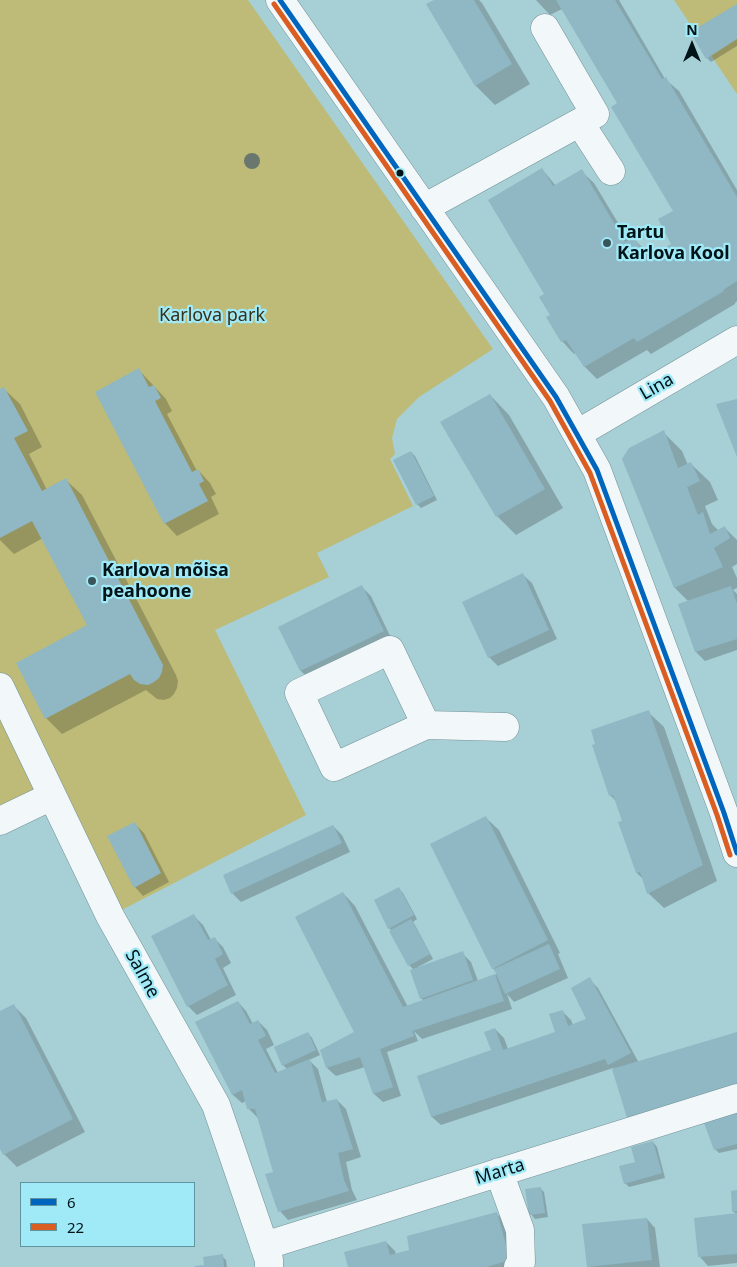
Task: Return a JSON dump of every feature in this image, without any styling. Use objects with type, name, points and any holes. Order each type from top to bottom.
[{"type":"street","points":[[280,0],[556,397],[598,470],[737,853]]},
{"type":"street","points":[[424,208],[595,114],[545,28]]},
{"type":"street","points":[[580,123],[610,171]]},
{"type":"street","name":"Lina","points":[[576,434],[737,340]]},
{"type":"street","points":[[426,725],[390,650],[299,693],[334,768],[426,725],[505,727]]},
{"type":"street","name":"Salme","points":[[0,687],[110,916],[216,1105],[267,1256]]},
{"type":"street","points":[[0,821],[52,796]]},
{"type":"street","name":"Marta","points":[[267,1256],[499,1172],[737,1098]]},
{"type":"street","points":[[499,1172],[520,1230],[521,1262],[518,1267]]},
{"type":"green space","name":"Karlova park","points":[[0,0],[248,0],[493,349],[419,397],[397,419],[392,438],[395,454],[390,459],[413,506],[317,553],[329,577],[215,630],[306,815],[110,916],[52,797],[0,821]]},
{"type":"green space","points":[[674,0],[737,0],[737,94]]},
{"type":"building","points":[[434,0],[474,0],[512,64],[475,86],[426,4]]},
{"type":"building","name":"Tartu Karlova Kool","points":[[556,0],[615,0],[662,79],[666,77],[737,197],[737,281],[724,291],[637,342],[634,338],[584,367],[566,340],[561,342],[546,317],[550,315],[539,297],[544,294],[488,200],[542,168],[553,186],[582,169],[625,242],[634,237],[647,259],[671,244],[658,219],[673,211],[611,107],[617,103]]},
{"type":"building","points":[[737,4],[737,39],[706,59],[690,32]]},
{"type":"building","points":[[139,368],[149,387],[154,385],[161,398],[155,401],[192,472],[198,469],[204,481],[199,484],[208,501],[164,524],[95,392]]},
{"type":"building","name":"Karlova mõisa peahoone","points":[[4,387],[28,431],[14,438],[42,491],[66,478],[163,665],[159,678],[148,685],[140,684],[130,674],[45,719],[16,663],[87,625],[32,521],[0,538],[0,389]]},
{"type":"building","points":[[490,394],[545,489],[496,517],[440,422]]},
{"type":"building","points":[[737,399],[737,457],[716,404]]},
{"type":"building","points":[[664,430],[678,468],[691,462],[700,481],[687,487],[698,515],[703,512],[710,534],[725,526],[730,538],[714,548],[723,567],[674,588],[622,459],[629,448]]},
{"type":"building","points":[[411,451],[434,496],[416,505],[393,460]]},
{"type":"building","points":[[523,573],[549,630],[488,658],[462,602]]},
{"type":"building","points":[[362,585],[384,631],[300,671],[278,627]]},
{"type":"building","points":[[731,586],[737,604],[737,639],[695,652],[678,604]]},
{"type":"building","points":[[649,710],[703,865],[647,894],[640,872],[636,873],[618,822],[622,821],[613,795],[609,796],[592,745],[595,744],[591,730]]},
{"type":"building","points":[[486,816],[548,940],[492,969],[430,844]]},
{"type":"building","points":[[135,822],[161,873],[134,888],[107,836]]},
{"type":"building","points":[[333,825],[342,843],[231,894],[223,875]]},
{"type":"building","points":[[399,887],[414,915],[388,929],[374,900]]},
{"type":"building","points":[[343,892],[403,1007],[495,974],[504,1001],[412,1031],[414,1036],[380,1049],[393,1087],[373,1094],[360,1057],[326,1068],[320,1050],[354,1032],[295,917]]},
{"type":"building","points":[[194,914],[208,940],[215,937],[223,954],[215,959],[228,985],[187,1007],[151,936]]},
{"type":"building","points":[[411,919],[430,954],[408,966],[389,931]]},
{"type":"building","points":[[549,944],[560,969],[505,994],[494,969]]},
{"type":"building","points":[[463,951],[473,980],[420,999],[410,970]]},
{"type":"building","points":[[590,977],[631,1053],[608,1065],[605,1059],[431,1117],[417,1076],[491,1050],[484,1032],[495,1028],[503,1050],[555,1032],[549,1014],[563,1010],[568,1026],[586,1019],[571,988]]},
{"type":"building","points":[[238,1001],[250,1024],[258,1020],[266,1036],[258,1040],[275,1073],[310,1059],[322,1102],[337,1099],[353,1149],[338,1153],[344,1180],[349,1191],[278,1212],[265,1174],[273,1172],[255,1109],[247,1109],[242,1090],[232,1095],[195,1022]]},
{"type":"building","points":[[14,1004],[73,1119],[3,1155],[0,1149],[0,1011]]},
{"type":"building","points":[[308,1032],[316,1050],[282,1066],[274,1047]]},
{"type":"building","points":[[737,1032],[737,1089],[628,1121],[612,1069]]},
{"type":"building","points":[[737,1111],[737,1144],[714,1150],[704,1123]]},
{"type":"building","points":[[653,1141],[662,1173],[624,1184],[619,1166],[635,1162],[631,1147]]},
{"type":"building","points":[[541,1187],[545,1213],[529,1215],[525,1189]]},
{"type":"building","points":[[737,1190],[737,1211],[732,1212],[731,1191]]},
{"type":"building","points":[[497,1212],[510,1260],[486,1267],[348,1267],[344,1252],[386,1241],[390,1255],[409,1250],[407,1236]]},
{"type":"building","points":[[737,1213],[737,1254],[698,1257],[694,1218]]},
{"type":"building","points":[[647,1218],[652,1260],[587,1267],[582,1224]]},
{"type":"building","points":[[223,1254],[224,1267],[195,1267],[204,1265],[203,1257]]},
{"type":"transit line","name":"6","points":[[280,0],[556,397],[597,470],[724,813],[737,853]]},
{"type":"transit line","name":"22","points":[[274,4],[550,401],[590,473],[717,815],[730,855]]},
{"type":"place","name":"Tartu Karlova Kool","points":[[607,243]]},
{"type":"place","name":"Karlova mõisa peahoone","points":[[92,581]]}]
